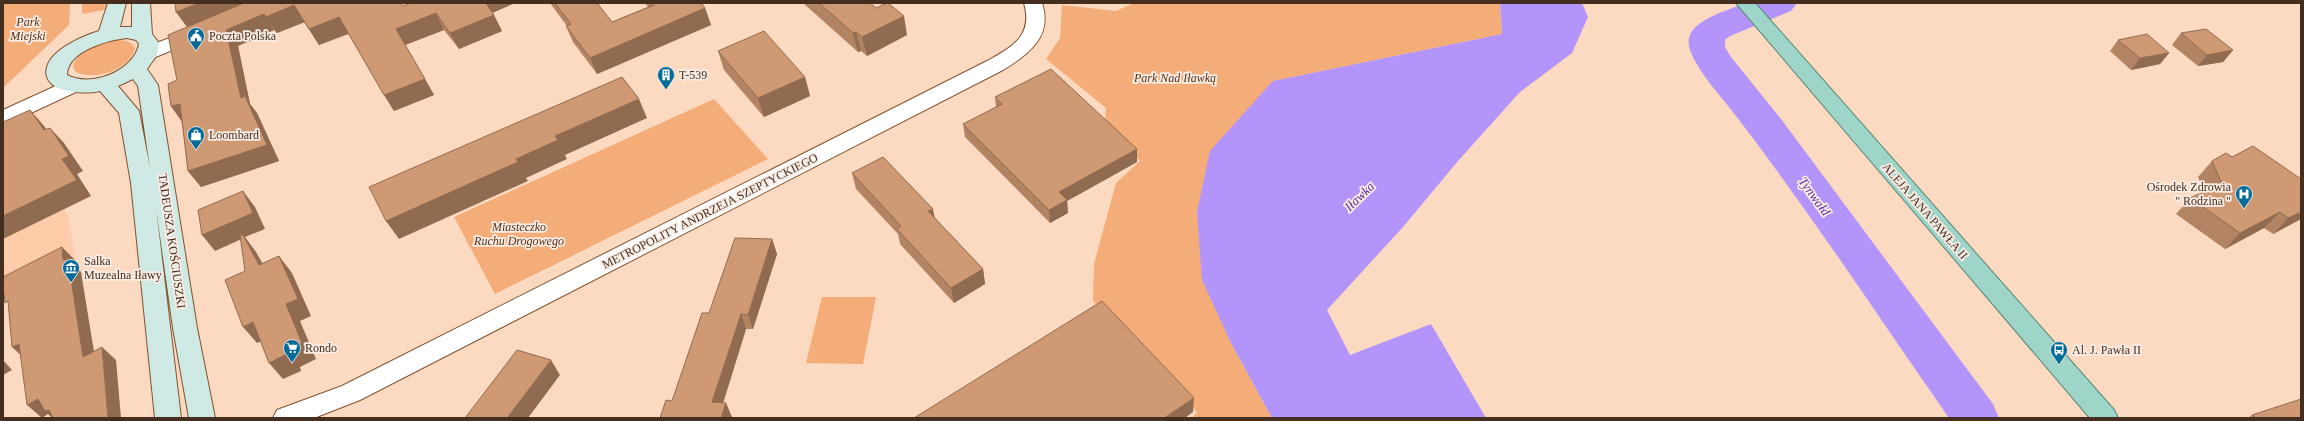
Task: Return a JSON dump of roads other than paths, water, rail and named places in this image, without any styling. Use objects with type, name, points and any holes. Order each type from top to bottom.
[{"type":"main road","points":[[107,34],[114,17],[117,3]]},
{"type":"main road","points":[[141,3],[142,35]]},
{"type":"main road","name":"ALEJA JANA PAWŁA II","points":[[1745,3],[1810,76],[2105,418]]},
{"type":"main road","points":[[126,32],[142,35],[149,43],[141,61],[104,83],[86,87],[64,82],[57,67],[67,54],[85,42],[107,34],[126,32]]},
{"type":"main road","name":"TADEUSZA KOŚCIUSZKI","points":[[141,61],[148,85],[184,328],[202,418]]},
{"type":"main road","name":"TADEUSZA KOŚCIUSZKI","points":[[104,83],[129,111],[142,183],[168,418]]},
{"type":"street","name":"METROPOLITY ANDRZEJA SZEPTYCKIEGO","points":[[286,418],[351,393],[996,66],[1025,46],[1034,33],[1037,22],[1033,3]]},
{"type":"street","points":[[141,61],[215,26]]},
{"type":"street","points":[[3,105],[64,82]]},
{"type":"street","points":[[3,119],[64,82]]},
{"type":"street","name":"METROPOLITY ANDRZEJA SZEPTYCKIEGO","points":[[320,418],[351,393]]},
{"type":"water","name":"Iławka","points":[[1500,3],[1582,3],[1588,17],[1572,53],[1520,92],[1458,161],[1403,227],[1327,310],[1350,355],[1431,324],[1486,418],[1272,418],[1231,343],[1202,280],[1197,212],[1210,151],[1273,81],[1502,34]]},
{"type":"waterway","name":"Tynwałd","points":[[1779,3],[1717,28],[1707,37],[1707,47],[1715,63],[1767,129],[1976,418]]},
{"type":"place","name":"Poczta Polska","points":[[196,51]]},
{"type":"place","name":"T-539","points":[[666,90]]},
{"type":"place","name":"Loombard","points":[[196,150]]},
{"type":"place","name":"Ośrodek Zdrowia \" Rodzina \"","points":[[2244,209]]},
{"type":"place","name":"Salka Muzealna Iławy","points":[[71,283]]},
{"type":"place","name":"Rondo","points":[[292,363]]},
{"type":"place","name":"Al. J. Pawła II","points":[[2059,365]]},
{"type":"park label","name":"Park Miejski","points":[[28,29]]},
{"type":"park label","name":"Park Nad Iławką","points":[[1175,78]]},
{"type":"park label","name":"Miasteczko Ruchu Drogowego","points":[[519,234]]}]
